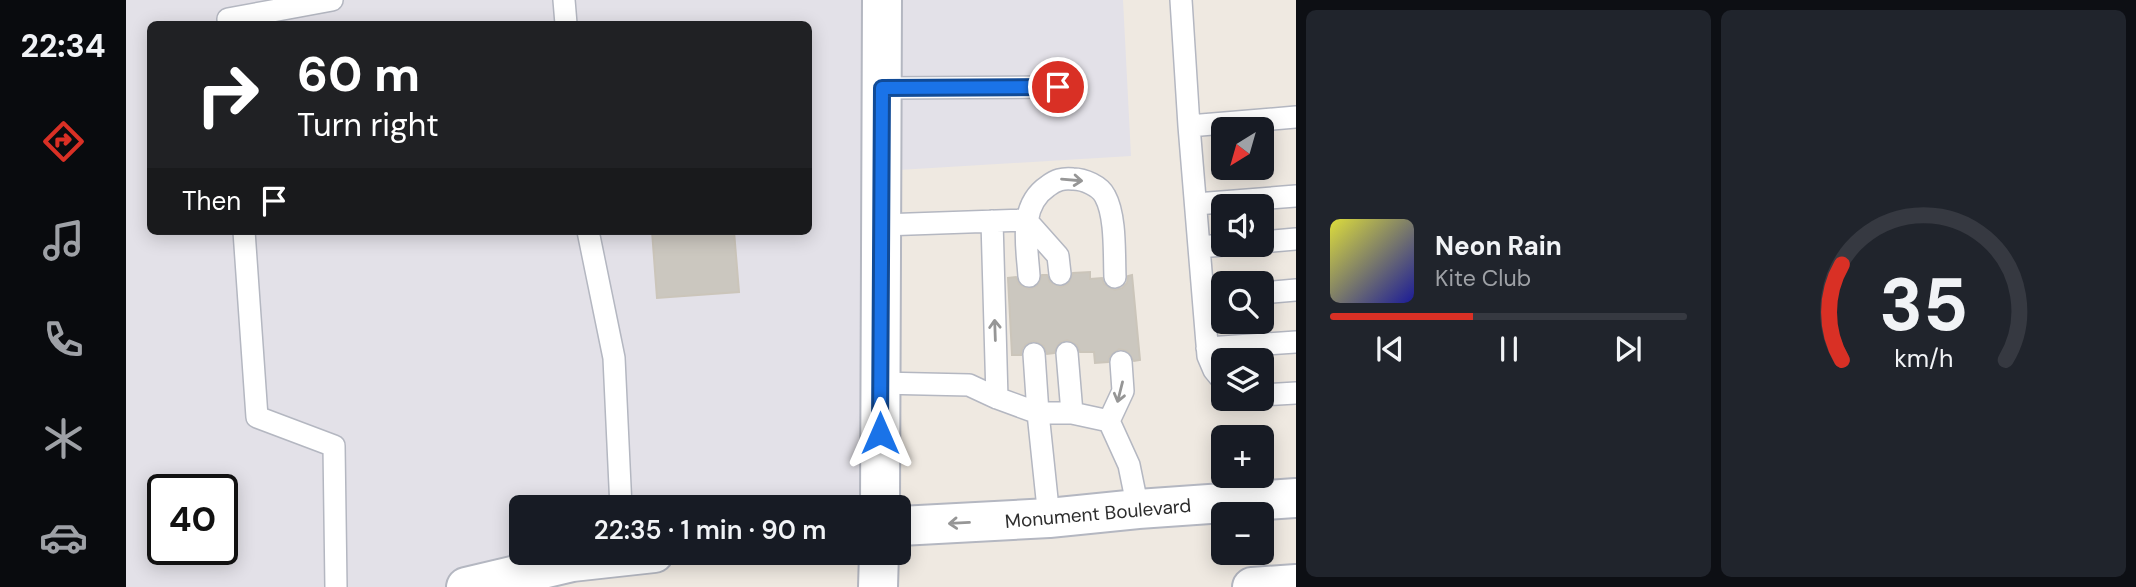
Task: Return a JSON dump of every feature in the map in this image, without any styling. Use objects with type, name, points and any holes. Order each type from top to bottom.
[{"type":"main road","points":[[880,495],[882,0]]},
{"type":"main road","name":"Monument Boulevard","points":[[911,525],[1049,518],[1296,498]]},
{"type":"main road","points":[[466,587],[559,565]]},
{"type":"main road","points":[[878,587],[879,565]]},
{"type":"main road","points":[[1252,587],[1296,584]]},
{"type":"lane","points":[[228,14],[332,0]]},
{"type":"lane","points":[[564,0],[566,21]]},
{"type":"lane","points":[[1181,0],[1199,247],[1211,290]]},
{"type":"lane","points":[[882,88],[1058,87]]},
{"type":"lane","points":[[1189,126],[1296,117]]},
{"type":"lane","points":[[1029,276],[1026,220],[1036,194],[1058,179],[1074,178],[1089,183],[1104,193],[1111,211],[1115,277]]},
{"type":"lane","points":[[1196,204],[1296,196]]},
{"type":"lane","points":[[882,225],[1026,220]]},
{"type":"lane","points":[[1026,220],[1058,256],[1060,274]]},
{"type":"lane","points":[[992,221],[997,398]]},
{"type":"lane","points":[[244,235],[257,417],[334,446],[336,587]]},
{"type":"lane","points":[[589,235],[614,358],[620,495]]},
{"type":"lane","points":[[1274,241],[1296,239]]},
{"type":"lane","points":[[1199,247],[1211,246]]},
{"type":"lane","points":[[1274,292],[1296,290]]},
{"type":"lane","points":[[1211,314],[1207,348],[1211,363]]},
{"type":"lane","points":[[1207,348],[1296,342]]},
{"type":"lane","points":[[1067,353],[1072,413]]},
{"type":"lane","points":[[1034,354],[1049,518]]},
{"type":"lane","points":[[1121,362],[1123,391],[1109,421],[1129,465],[1138,509]]},
{"type":"lane","points":[[880,383],[969,384],[1038,413],[1072,413],[1109,421]]},
{"type":"lane","points":[[1274,394],[1296,393]]},
{"type":"shaded area","points":[[126,0],[1123,0],[1131,156],[882,171],[880,495],[509,495],[509,565],[588,565],[466,587],[126,587]]},
{"type":"building","points":[[652,235],[734,235],[739,292],[657,298]]},
{"type":"building","points":[[1090,272],[1090,279],[1102,278],[1104,284],[1115,290],[1122,288],[1127,283],[1128,276],[1132,275],[1140,360],[1134,361],[1127,351],[1119,349],[1110,356],[1108,362],[1095,363],[1094,352],[1080,352],[1077,345],[1067,340],[1059,343],[1054,353],[1047,354],[1044,346],[1034,341],[1026,344],[1021,355],[1012,355],[1008,278],[1016,277],[1019,284],[1029,289],[1037,286],[1042,275],[1047,275],[1050,282],[1061,287],[1068,284],[1073,273]]},
{"type":"route","points":[[880,433],[882,88],[1058,87]]}]
